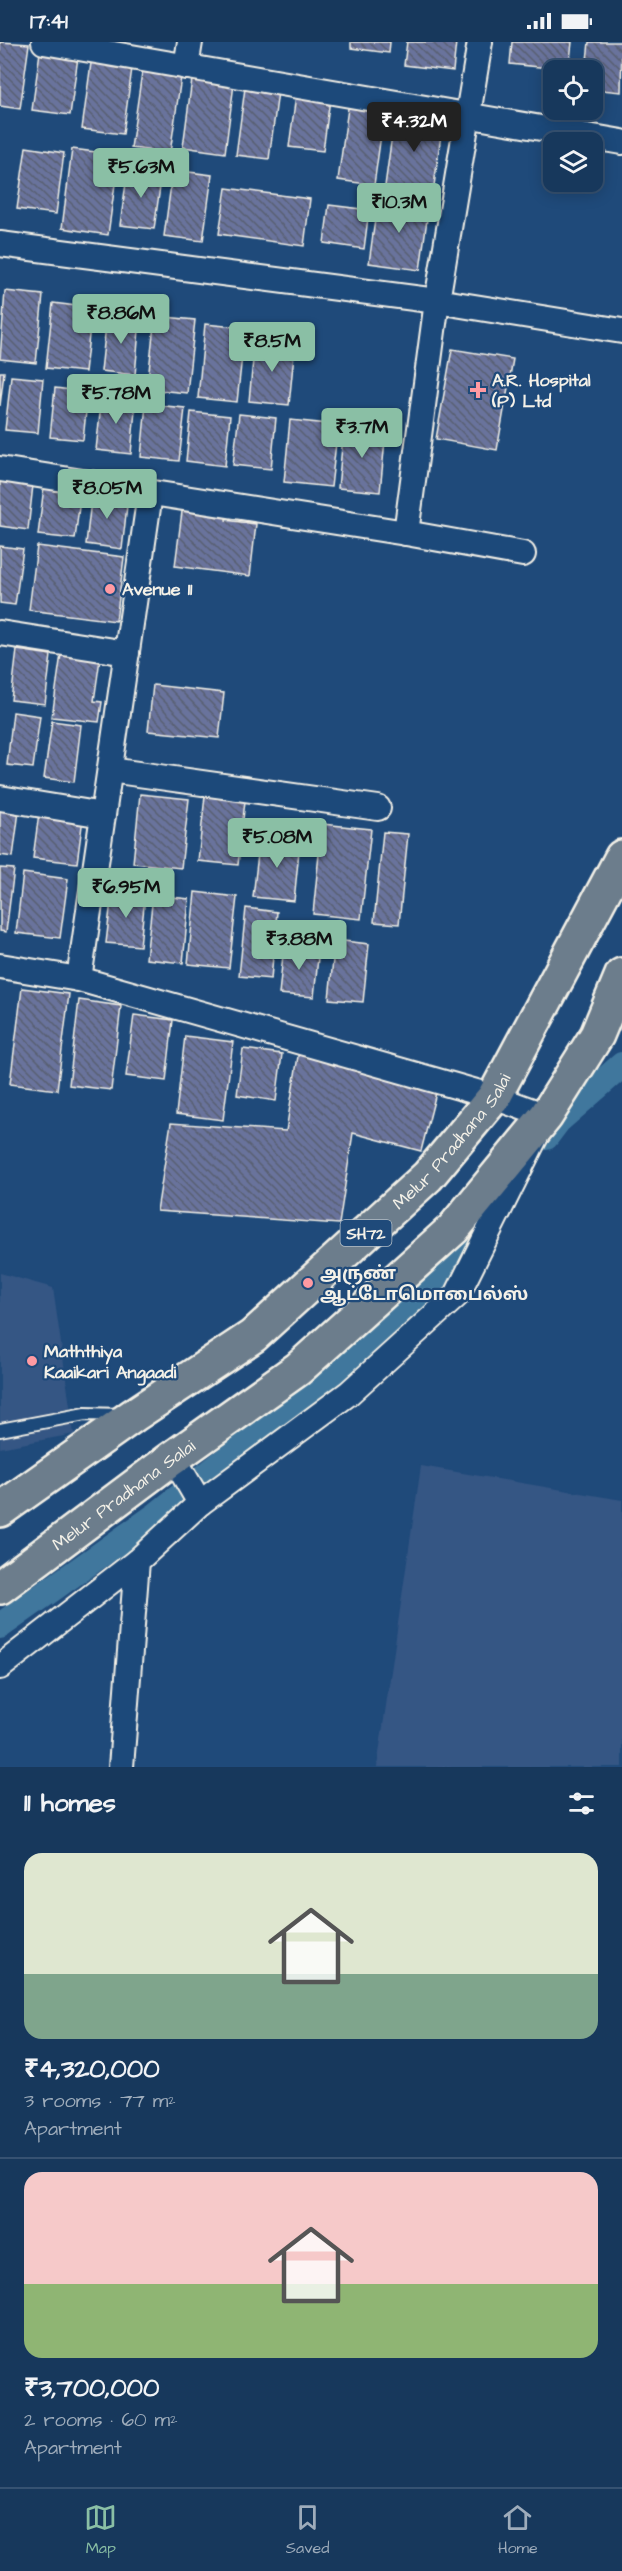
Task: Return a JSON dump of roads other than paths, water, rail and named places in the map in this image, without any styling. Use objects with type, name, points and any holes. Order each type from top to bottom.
[{"type":"main road","name":"Melur Pradhana Salai","points":[[0,1510],[134,1415],[253,1336],[428,1176],[494,1097],[622,856]]},
{"type":"main road","name":"Melur Pradhana Salai","points":[[0,1587],[174,1464],[298,1370],[453,1229],[540,1127],[597,1035],[622,975]]},
{"type":"street","points":[[44,42],[622,142]]},
{"type":"street","points":[[186,67],[190,42]]},
{"type":"street","points":[[406,532],[437,301],[480,42]]},
{"type":"street","points":[[0,244],[437,301],[622,331]]},
{"type":"street","points":[[0,469],[406,532],[523,554]]},
{"type":"street","points":[[79,979],[150,494]]},
{"type":"street","points":[[0,633],[127,653]]},
{"type":"street","points":[[110,770],[378,808]]},
{"type":"street","points":[[0,798],[103,815]]},
{"type":"street","points":[[0,966],[79,979],[494,1097],[540,1127],[457,1295],[350,1393],[198,1498],[137,1561],[0,1666]]},
{"type":"street","points":[[174,1464],[198,1498]]},
{"type":"street","points":[[122,1767],[137,1561]]},
{"type":"lane","points":[[0,1430],[85,1414],[134,1415]]},
{"type":"waterway","points":[[546,1137],[558,1121],[622,1065]]},
{"type":"waterway","points":[[0,1626],[158,1514],[392,1327],[441,1274],[498,1199]]},
{"type":"place","name":"A.R. Hospital (P) Ltd","points":[[478,390]]},
{"type":"place","name":"Avenue 11","points":[[110,589]]},
{"type":"place","name":"அருண் ஆட்டோமொபைல்ஸ்","points":[[308,1283]]},
{"type":"place","name":"Maththiya Kaaikari Angaadi","points":[[32,1361]]}]
